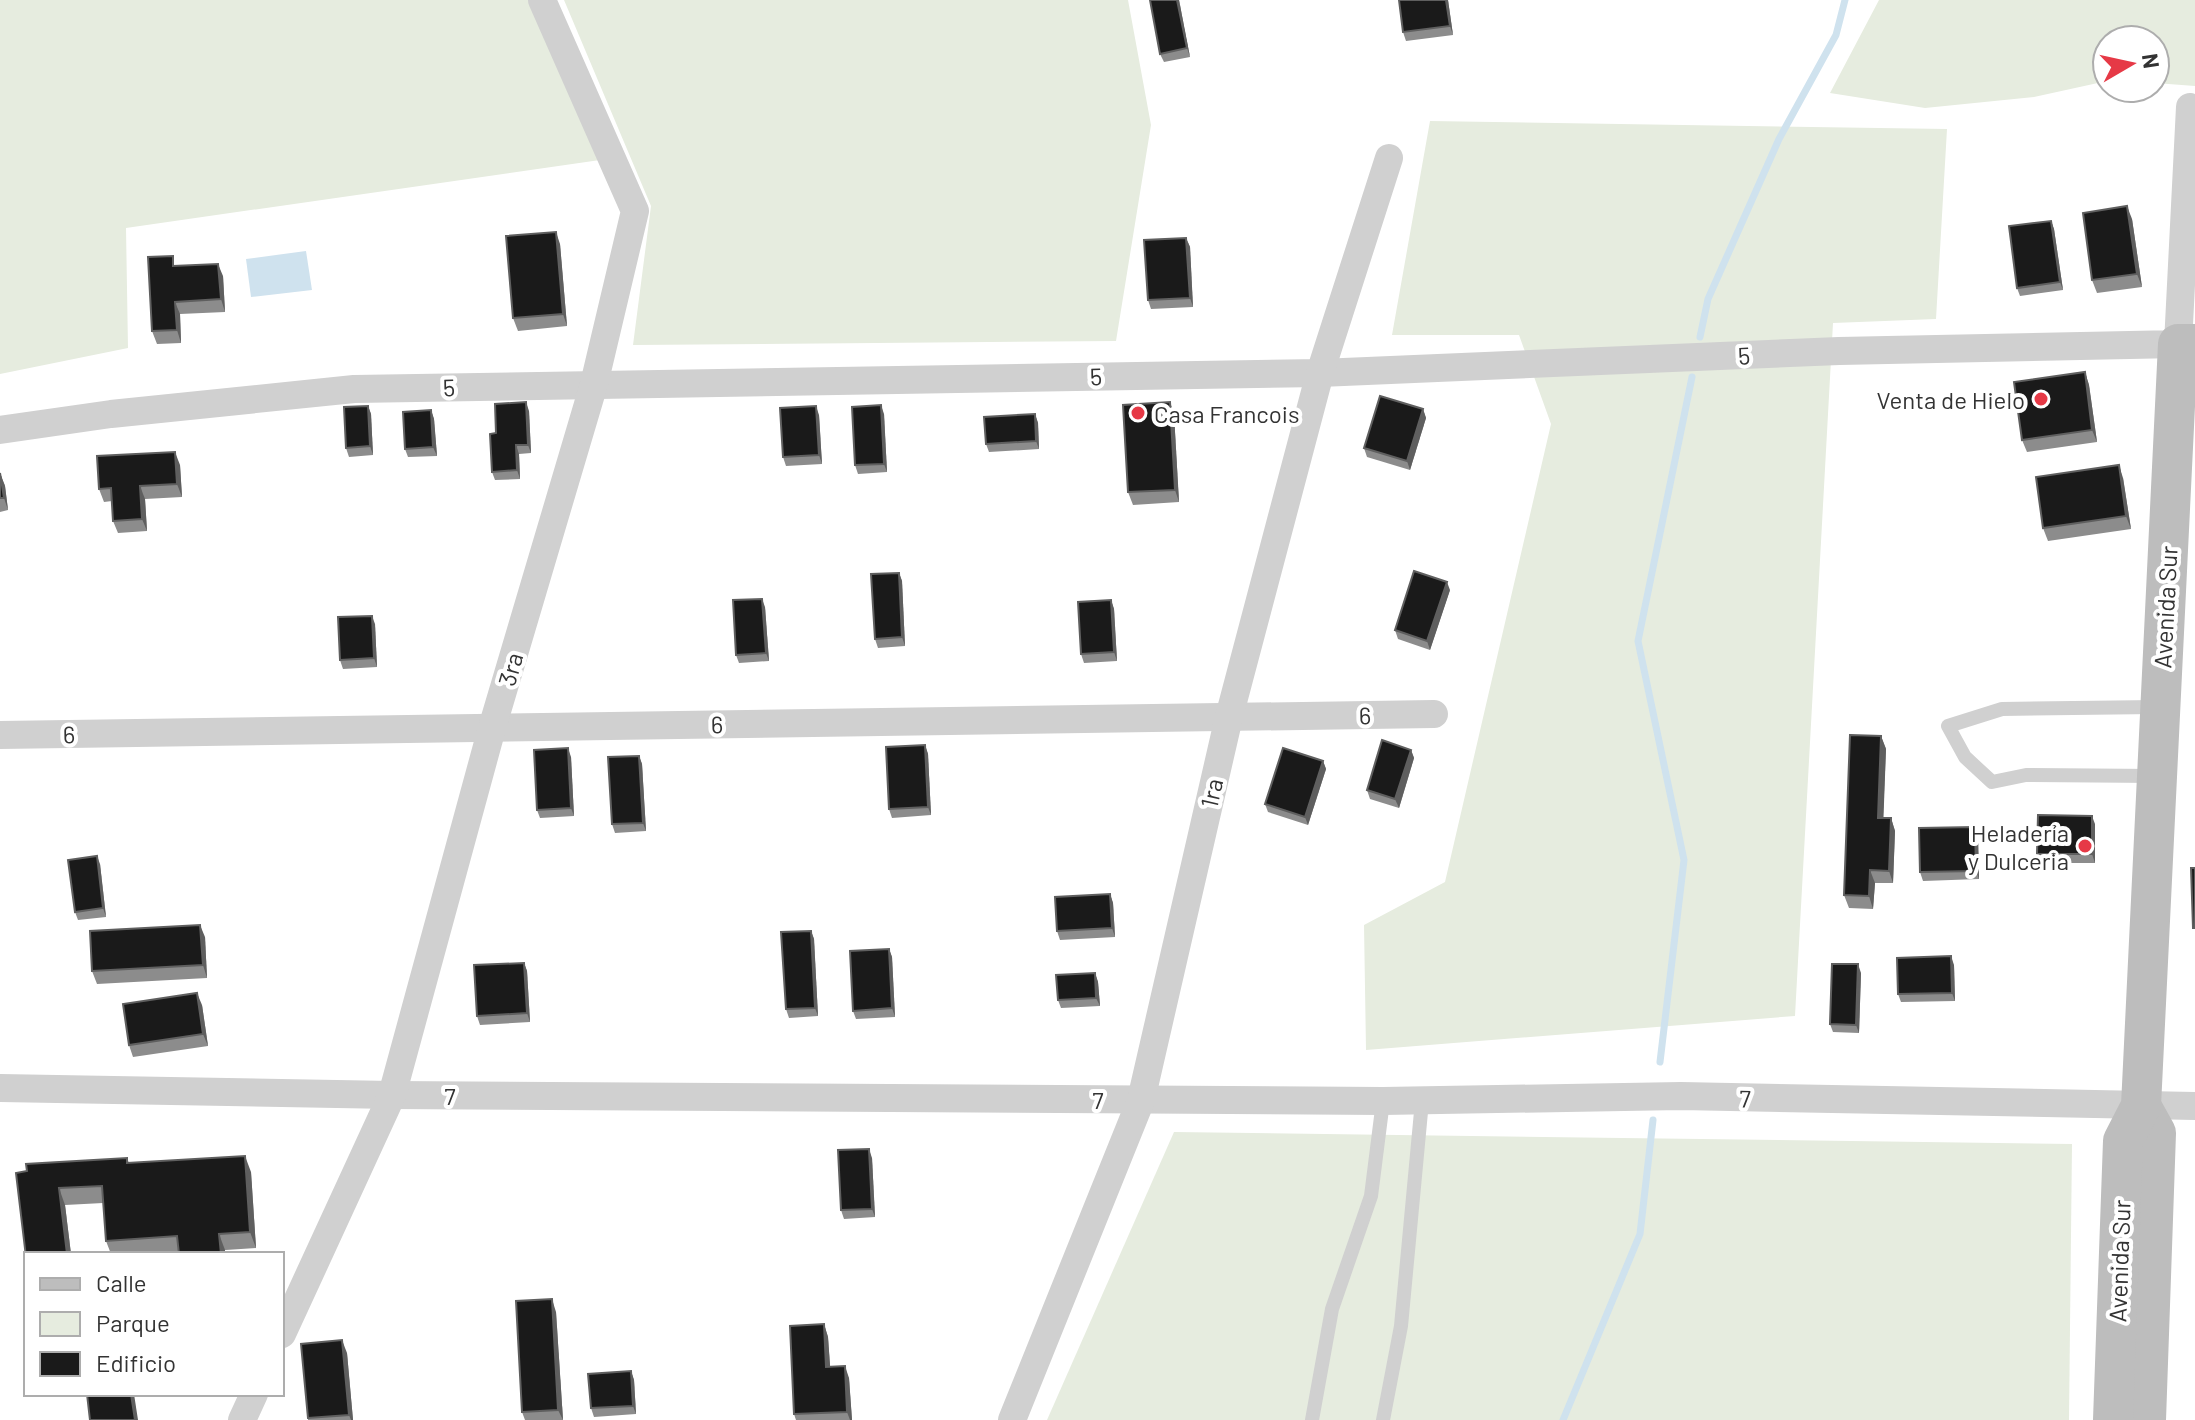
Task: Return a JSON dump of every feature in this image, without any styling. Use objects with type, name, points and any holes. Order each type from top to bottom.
[{"type":"street","name":"3ra","points":[[284,1330],[392,1095],[492,728],[594,384],[635,211],[542,0]]},
{"type":"street","name":"Avenida Sur","points":[[2113,1420],[2123,1141],[2141,1106],[2160,707],[2187,344],[2190,107]]},
{"type":"street","name":"1ra","points":[[1012,1420],[1141,1100],[1229,717],[1320,373],[1389,158]]},
{"type":"street","name":"5","points":[[0,430],[111,414],[354,389],[1320,373],[1839,351],[2187,344]]},
{"type":"street","name":"6","points":[[0,735],[1434,714]]},
{"type":"street","name":"7","points":[[0,1088],[392,1095],[1141,1100],[1422,1101],[1681,1096],[2195,1106]]},
{"type":"street","name":"Avenida Sur","points":[[2141,1106],[2156,1133],[2146,1420]]},
{"type":"street","points":[[242,1420],[253,1396]]},
{"type":"lane","points":[[2157,776],[2026,775],[1992,782],[1965,757],[1948,726],[2002,709],[2160,707]]},
{"type":"lane","points":[[1312,1420],[1332,1309],[1371,1196],[1383,1101]]},
{"type":"lane","points":[[1383,1420],[1401,1326],[1422,1101]]},
{"type":"green space","points":[[0,0],[530,0],[600,160],[126,228],[128,348],[0,374]]},
{"type":"green space","points":[[564,0],[1128,0],[1151,125],[1116,341],[633,345],[651,206]]},
{"type":"green space","points":[[1879,0],[2195,0],[2195,86],[2171,84],[2171,24],[2091,24],[2091,85],[2034,97],[1925,108],[1830,93]]},
{"type":"green space","points":[[1430,121],[1947,129],[1936,319],[1833,323],[1795,1016],[1366,1050],[1364,925],[1445,882],[1551,424],[1519,335],[1392,335]]},
{"type":"green space","points":[[1174,1132],[2072,1144],[2069,1420],[1047,1420]]},
{"type":"water","points":[[306,251],[312,290],[251,297],[246,259]]},
{"type":"building","points":[[1150,0],[1177,0],[1187,48],[1160,54]]},
{"type":"building","points":[[1399,0],[1446,0],[1450,26],[1403,32]]},
{"type":"building","points":[[2127,206],[2137,274],[2092,280],[2083,213]]},
{"type":"building","points":[[2051,221],[2060,282],[2017,288],[2009,226]]},
{"type":"building","points":[[556,232],[563,314],[513,318],[506,236]]},
{"type":"building","points":[[1186,238],[1190,298],[1148,300],[1144,240]]},
{"type":"building","points":[[173,256],[173,266],[218,264],[221,299],[175,302],[177,330],[152,331],[148,257]]},
{"type":"building","points":[[2085,372],[2092,430],[2022,440],[2014,382]]},
{"type":"building","points":[[1380,396],[1423,409],[1407,461],[1364,448]]},
{"type":"building","points":[[526,402],[528,445],[516,445],[517,470],[492,472],[490,434],[496,433],[495,404]]},
{"type":"building","points":[[1170,402],[1175,490],[1128,492],[1123,405]]},
{"type":"building","points":[[881,405],[884,464],[855,465],[852,407]]},
{"type":"building","points":[[368,406],[370,446],[346,448],[344,407]]},
{"type":"building","points":[[816,406],[819,455],[783,457],[780,408]]},
{"type":"building","points":[[431,410],[433,447],[405,449],[403,412]]},
{"type":"building","points":[[1035,414],[1036,441],[986,444],[984,417]]},
{"type":"building","points":[[175,452],[177,484],[140,486],[142,519],[113,521],[111,488],[99,489],[97,456]]},
{"type":"building","points":[[2119,465],[2126,516],[2043,528],[2036,477]]},
{"type":"building","points":[[0,473],[4,498],[0,498]]},
{"type":"building","points":[[1414,571],[1447,582],[1427,641],[1395,630]]},
{"type":"building","points":[[899,573],[902,637],[875,639],[871,574]]},
{"type":"building","points":[[762,599],[766,653],[736,655],[733,600]]},
{"type":"building","points":[[1111,600],[1114,652],[1081,654],[1078,602]]},
{"type":"building","points":[[372,616],[374,658],[340,660],[338,617]]},
{"type":"building","points":[[1850,735],[1881,736],[1878,818],[1891,818],[1889,871],[1870,870],[1869,896],[1844,895]]},
{"type":"building","points":[[1382,740],[1411,750],[1395,799],[1367,790]]},
{"type":"building","points":[[925,745],[928,807],[889,809],[886,747]]},
{"type":"building","points":[[568,748],[571,808],[537,810],[534,750]]},
{"type":"building","points":[[1283,748],[1323,761],[1305,817],[1265,804]]},
{"type":"building","points":[[639,756],[643,823],[612,824],[608,757]]},
{"type":"building","points":[[2038,815],[2092,816],[2092,854],[2037,854]]},
{"type":"building","points":[[1975,827],[1976,871],[1920,872],[1919,828]]},
{"type":"building","points":[[97,856],[103,908],[75,912],[68,860]]},
{"type":"building","points":[[2191,868],[2195,868],[2195,928],[2193,928]]},
{"type":"building","points":[[1110,894],[1112,928],[1057,931],[1055,897]]},
{"type":"building","points":[[200,925],[203,965],[92,971],[90,931]]},
{"type":"building","points":[[811,931],[815,1008],[786,1009],[781,932]]},
{"type":"building","points":[[889,949],[892,1008],[853,1011],[850,951]]},
{"type":"building","points":[[1951,956],[1952,993],[1898,994],[1897,958]]},
{"type":"building","points":[[524,963],[527,1013],[477,1016],[474,965]]},
{"type":"building","points":[[1832,964],[1858,964],[1856,1025],[1830,1024]]},
{"type":"building","points":[[1095,973],[1096,998],[1058,1000],[1056,975]]},
{"type":"building","points":[[197,993],[203,1034],[129,1045],[123,1004]]},
{"type":"building","points":[[869,1149],[872,1209],[841,1210],[838,1150]]},
{"type":"building","points":[[245,1156],[250,1232],[219,1234],[221,1252],[179,1252],[177,1236],[106,1241],[102,1186],[59,1188],[67,1252],[25,1252],[16,1173],[27,1171],[26,1164],[127,1158],[127,1163]]},
{"type":"building","points":[[552,1299],[558,1410],[522,1412],[516,1301]]},
{"type":"building","points":[[824,1324],[826,1367],[845,1366],[847,1412],[794,1414],[790,1326]]},
{"type":"building","points":[[342,1340],[349,1415],[308,1418],[301,1344]]},
{"type":"building","points":[[631,1371],[633,1406],[591,1408],[588,1374]]},
{"type":"building","points":[[87,1396],[131,1396],[135,1420],[90,1420]]},
{"type":"waterway","points":[[1700,337],[1708,299],[1779,139],[1836,35],[1845,0]]},
{"type":"waterway","points":[[1660,1062],[1684,860],[1638,641],[1692,377]]},
{"type":"waterway","points":[[1563,1420],[1640,1234],[1653,1120]]},
{"type":"place","name":"Venta de Hielo","points":[[2041,399]]},
{"type":"place","name":"Casa Francois","points":[[1138,413]]},
{"type":"place","name":"Heladería y Dulceria","points":[[2085,846]]}]
